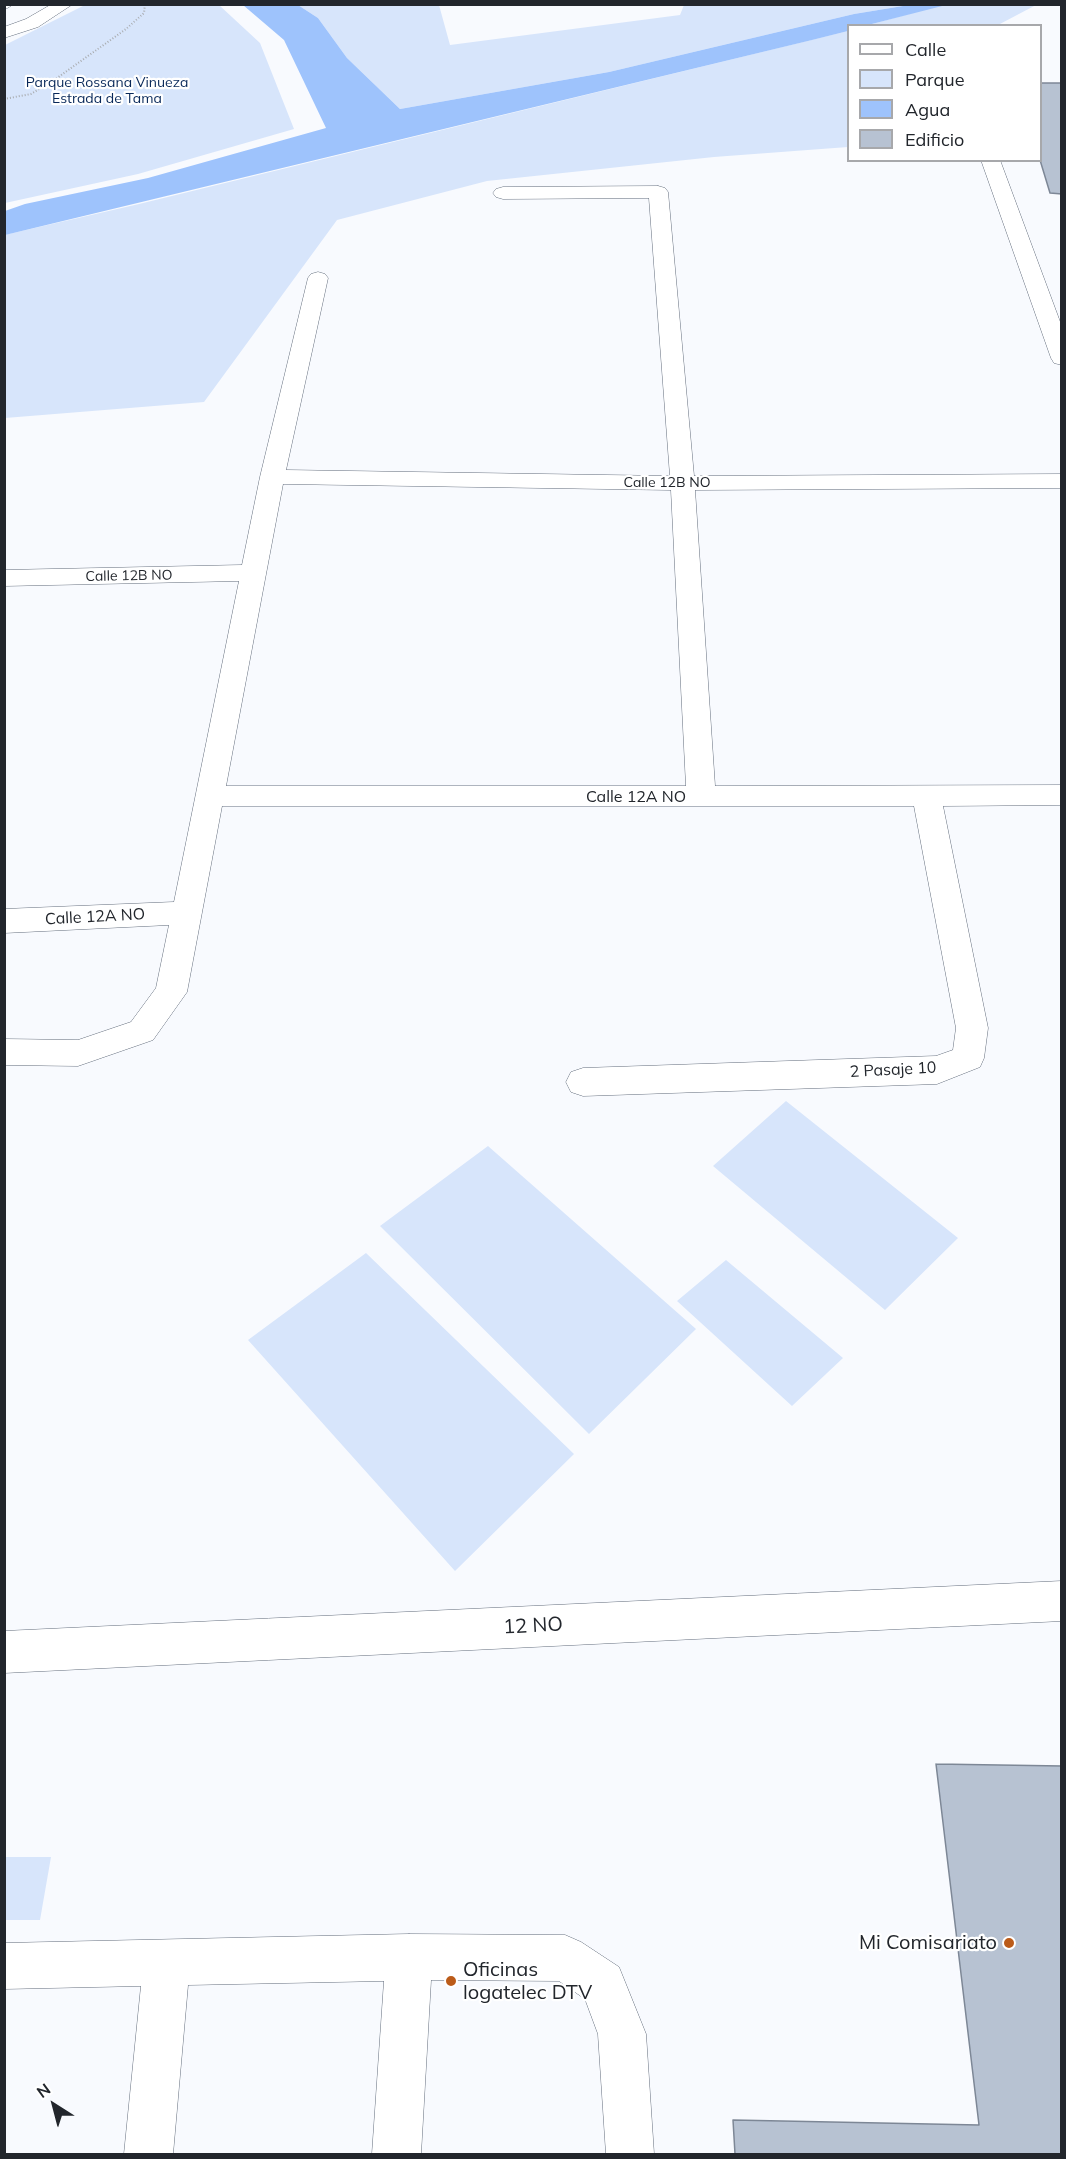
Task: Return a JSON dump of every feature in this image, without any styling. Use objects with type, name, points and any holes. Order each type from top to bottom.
[{"type":"street","points":[[4,33],[32,22],[65,4]]},
{"type":"street","points":[[991,162],[1062,358]]},
{"type":"street","points":[[503,193],[658,192],[683,483],[701,797]]},
{"type":"street","points":[[4,1052],[78,1053],[142,1031],[171,992],[272,477],[318,278]]},
{"type":"street","name":"Calle 12B NO","points":[[272,477],[683,483],[1062,481]]},
{"type":"street","name":"Calle 12B NO","points":[[4,578],[253,573]]},
{"type":"street","name":"2 Pasaje 10","points":[[583,1082],[937,1070],[968,1058],[972,1028],[926,795]]},
{"type":"street","name":"Calle 12A NO","points":[[211,796],[1062,795]]},
{"type":"street","name":"Calle 12A NO","points":[[4,921],[185,913]]},
{"type":"street","name":"12 NO","points":[[4,1652],[1062,1601]]},
{"type":"street","points":[[397,2154],[409,1957]]},
{"type":"street","points":[[4,1966],[409,1957],[565,1958],[603,1983],[622,2034],[630,2154]]},
{"type":"street","points":[[149,2154],[167,1961]]},
{"type":"path","points":[[4,99],[31,94],[57,78],[126,29],[144,13],[146,4]]},
{"type":"green space","name":"Parque Rossana Vinueza Estrada de Tama","points":[[87,4],[219,5],[260,43],[294,129],[138,174],[5,203],[5,45]]},
{"type":"green space","points":[[946,4],[1036,4],[1000,24],[872,24]]},
{"type":"green space","points":[[298,5],[439,5],[450,45],[680,15],[684,5],[909,5],[854,14],[609,72],[400,109],[347,58],[318,18]]},
{"type":"green space","points":[[847,31],[847,147],[714,157],[487,181],[337,220],[204,402],[5,418],[4,235]]},
{"type":"green space","points":[[786,1101],[958,1238],[885,1310],[713,1166]]},
{"type":"green space","points":[[488,1146],[696,1329],[589,1434],[380,1226]]},
{"type":"green space","points":[[366,1253],[574,1454],[455,1571],[248,1340]]},
{"type":"green space","points":[[726,1260],[843,1358],[792,1406],[677,1301]]},
{"type":"green space","points":[[4,1857],[51,1857],[40,1920],[5,1920]]},
{"type":"water","points":[[243,5],[298,5],[318,18],[347,58],[400,109],[609,72],[854,14],[909,5],[946,5],[872,24],[847,24],[847,31],[5,235],[5,211],[25,204],[148,178],[326,128],[284,40]]},
{"type":"building","points":[[1042,83],[1062,83],[1062,194],[1050,193],[1041,162]]},
{"type":"building","name":"Mi Comisariato","points":[[936,1764],[1062,1766],[1062,2154],[735,2154],[733,2120],[979,2125]]},
{"type":"place","name":"Mi Comisariato","points":[[1009,1943]]},
{"type":"place","name":"Oficinas logatelec DTV","points":[[451,1981]]}]
